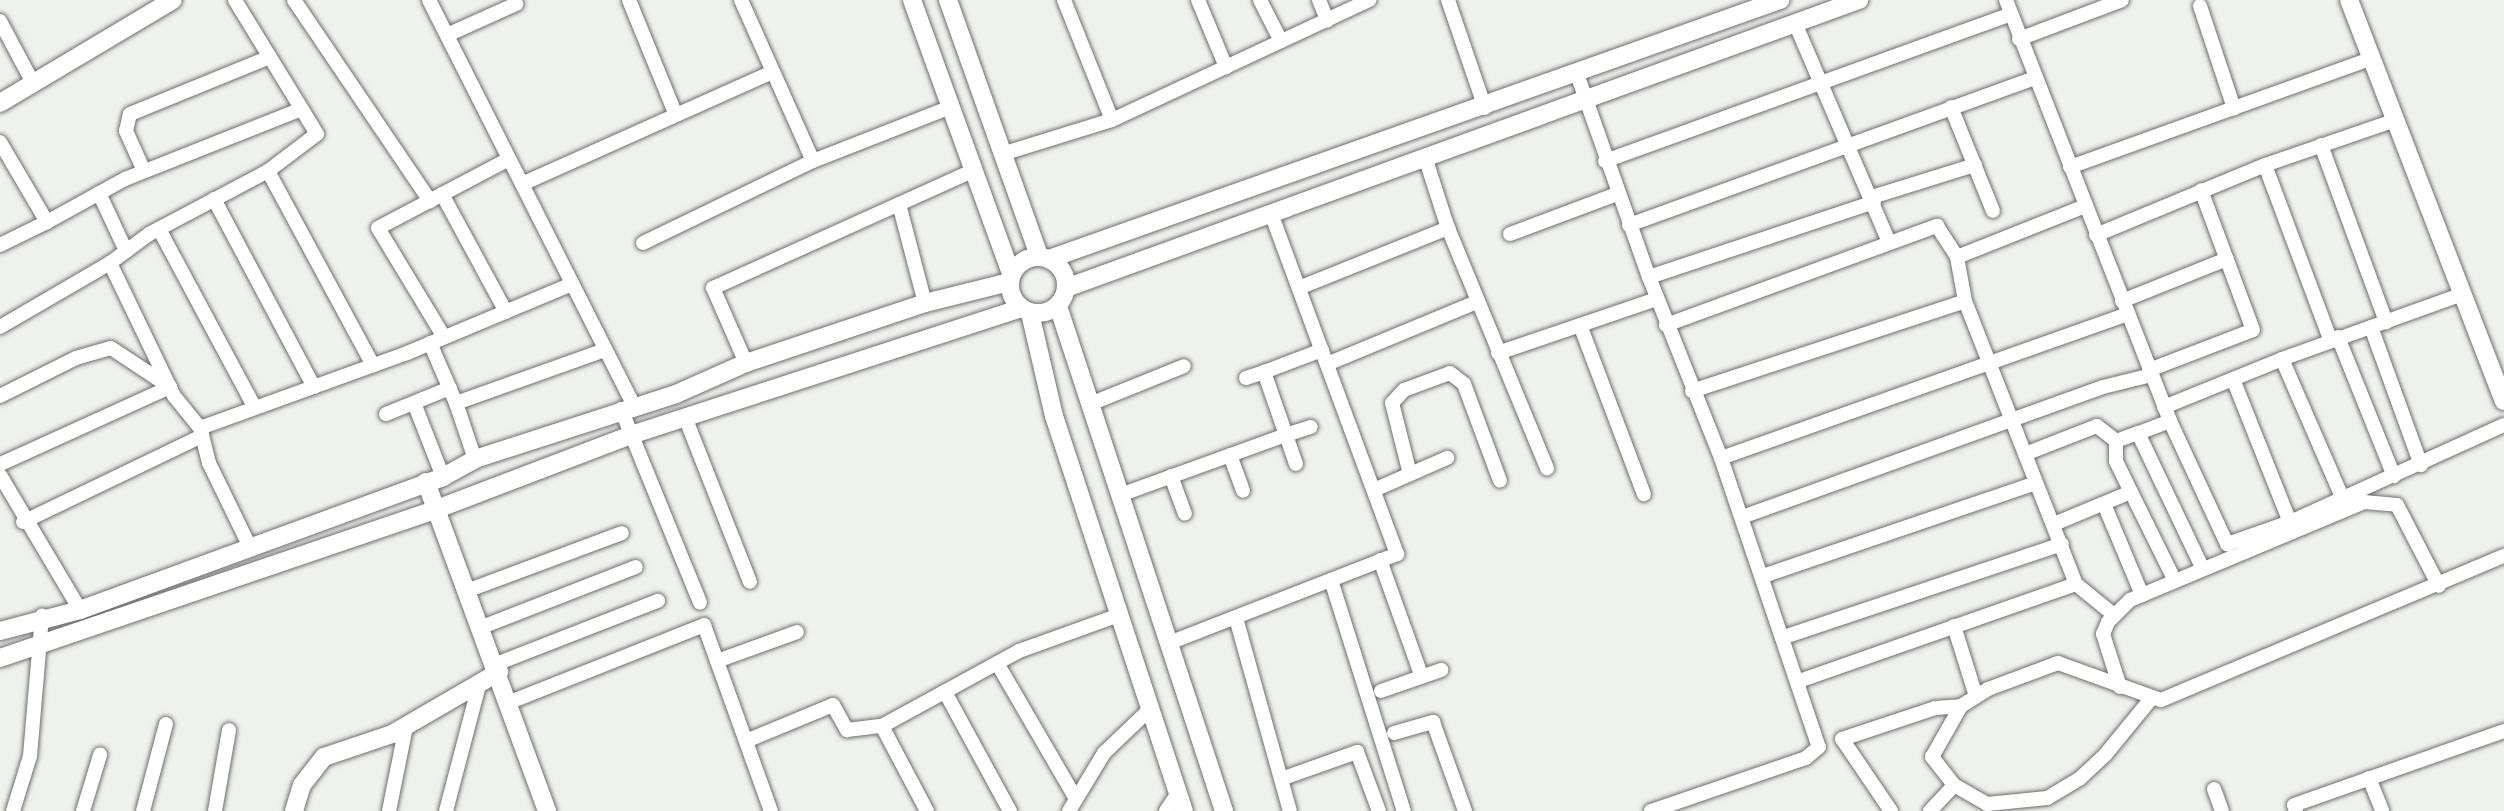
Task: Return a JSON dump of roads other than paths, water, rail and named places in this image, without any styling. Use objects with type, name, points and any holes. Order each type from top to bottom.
[{"type":"street","points":[[0,103],[151,6],[173,0]]},
{"type":"street","points":[[0,327],[110,263],[159,229],[268,171],[317,134],[235,0]]},
{"type":"street","points":[[294,0],[436,197],[506,312]]},
{"type":"street","points":[[429,0],[605,350],[628,407],[631,435],[700,603]]},
{"type":"street","points":[[447,35],[516,4],[514,0]]},
{"type":"street","points":[[629,0],[676,115]]},
{"type":"street","points":[[741,0],[813,161]]},
{"type":"street","points":[[912,0],[970,172],[1025,310],[1054,416],[1181,802],[1166,811]]},
{"type":"street","points":[[948,0],[1002,154],[1044,258],[1063,270],[1066,288],[1058,306],[1224,811]]},
{"type":"street","points":[[1064,0],[1112,120]]},
{"type":"street","points":[[1198,0],[1226,67]]},
{"type":"street","points":[[1260,0],[1281,41]]},
{"type":"street","points":[[1319,0],[1327,20]]},
{"type":"street","points":[[1002,154],[1112,120],[1369,0]]},
{"type":"street","points":[[1448,0],[1485,108]]},
{"type":"street","points":[[0,631],[42,616],[80,610],[434,479],[475,459],[628,407],[676,394],[746,363],[1010,278],[1023,260],[1044,258],[1485,108],[1751,4],[1780,0]]},
{"type":"street","points":[[1066,288],[1859,0]]},
{"type":"street","points":[[2019,39],[2122,0]]},
{"type":"street","points":[[2349,0],[2504,401]]},
{"type":"street","points":[[2200,6],[2234,108]]},
{"type":"street","points":[[1605,161],[1820,84],[2008,7],[2167,414],[2227,544],[2290,522],[2504,425]]},
{"type":"street","points":[[0,21],[33,83]]},
{"type":"street","points":[[1795,23],[1820,84],[1851,143],[1888,240]]},
{"type":"street","points":[[144,171],[126,131],[130,114],[270,57]]},
{"type":"street","points":[[2070,167],[2372,58]]},
{"type":"street","points":[[522,184],[772,72]]},
{"type":"street","points":[[1577,74],[1605,161],[1666,325],[1721,458],[1816,725],[1819,747],[1806,758],[1651,811]]},
{"type":"street","points":[[1629,225],[2035,78]]},
{"type":"street","points":[[1951,107],[1993,211]]},
{"type":"street","points":[[643,243],[813,161],[948,108]]},
{"type":"street","points":[[0,245],[144,171],[302,109]]},
{"type":"street","points":[[2096,235],[2265,165],[2396,120]]},
{"type":"street","points":[[0,142],[47,222]]},
{"type":"street","points":[[2321,145],[2386,322]]},
{"type":"street","points":[[1425,157],[1477,302],[1547,468]]},
{"type":"street","points":[[475,459],[437,340],[378,228],[509,159]]},
{"type":"street","points":[[1649,277],[1975,165]]},
{"type":"street","points":[[2265,165],[2334,338],[2394,476]]},
{"type":"street","points":[[268,171],[373,365]]},
{"type":"street","points":[[746,363],[713,288],[970,172]]},
{"type":"street","points":[[1742,517],[2012,423],[2253,330],[2201,190]]},
{"type":"street","points":[[99,193],[126,251]]},
{"type":"street","points":[[1510,234],[1617,194]]},
{"type":"street","points":[[214,199],[314,387]]},
{"type":"street","points":[[899,204],[925,303]]},
{"type":"street","points":[[1957,257],[2085,206]]},
{"type":"street","points":[[1169,643],[1397,554],[1271,213]]},
{"type":"street","points":[[1666,325],[1888,240],[1937,226],[1957,257],[1965,301],[2076,584],[2114,615]]},
{"type":"street","points":[[1299,288],[1448,228]]},
{"type":"street","points":[[159,229],[255,408]]},
{"type":"street","points":[[1721,458],[1991,366],[2227,259]]},
{"type":"street","points":[[110,263],[170,387],[201,432],[209,463],[249,545]]},
{"type":"street","points":[[23,522],[255,408],[437,340],[572,284]]},
{"type":"street","points":[[2116,441],[2138,433],[2233,379],[2334,338],[2463,294]]},
{"type":"street","points":[[1498,353],[1657,299]]},
{"type":"street","points":[[1692,391],[1965,301]]},
{"type":"street","points":[[1246,378],[1324,357],[1477,302]]},
{"type":"street","points":[[0,658],[437,509],[685,417],[1025,310],[1058,306]]},
{"type":"street","points":[[1580,325],[1644,494]]},
{"type":"street","points":[[2371,327],[2421,465]]},
{"type":"street","points":[[0,396],[76,358],[111,348],[170,387]]},
{"type":"street","points":[[456,403],[605,350]]},
{"type":"street","points":[[2282,359],[2343,499]]},
{"type":"street","points":[[1090,404],[1184,366]]},
{"type":"street","points":[[1264,372],[1296,464]]},
{"type":"street","points":[[1410,474],[1392,403],[1404,390],[1450,373],[1464,384],[1500,481]]},
{"type":"street","points":[[2233,379],[2290,522]]},
{"type":"street","points":[[0,464],[170,387]]},
{"type":"street","points":[[386,414],[450,388]]},
{"type":"street","points":[[414,403],[434,479],[437,509],[510,702],[547,811]]},
{"type":"street","points":[[685,417],[750,582]]},
{"type":"street","points":[[2025,454],[2097,426],[2116,441]]},
{"type":"street","points":[[1120,495],[1311,427]]},
{"type":"street","points":[[2138,433],[2203,569]]},
{"type":"street","points":[[2116,441],[2116,461],[2175,581]]},
{"type":"street","points":[[1230,455],[1243,491]]},
{"type":"street","points":[[1374,490],[1447,458]]},
{"type":"street","points":[[0,475],[23,522],[80,610]]},
{"type":"street","points":[[1171,476],[1185,514]]},
{"type":"street","points":[[1763,576],[2036,483]]},
{"type":"street","points":[[2054,524],[2131,492]]},
{"type":"street","points":[[2120,687],[2103,634],[2114,615],[2142,595],[2364,502],[2383,500],[2397,505],[2439,586]]},
{"type":"street","points":[[2104,504],[2142,595]]},
{"type":"street","points":[[469,590],[622,533]]},
{"type":"street","points":[[1784,637],[2062,544]]},
{"type":"street","points":[[2150,700],[2141,716],[2079,779],[2047,798],[1987,804],[1954,785],[1932,757],[1961,706],[1976,696],[2058,663],[2150,700],[2161,700],[2439,586],[2504,556]]},
{"type":"street","points":[[1380,560],[1422,677]]},
{"type":"street","points":[[482,627],[636,567]]},
{"type":"street","points":[[1331,580],[1404,811]]},
{"type":"street","points":[[1799,681],[2076,584]]},
{"type":"street","points":[[294,811],[302,785],[324,757],[406,727],[479,685],[497,668],[658,601]]},
{"type":"street","points":[[746,741],[833,705],[847,730],[882,726],[997,663],[1119,615]]},
{"type":"street","points":[[13,811],[30,756],[43,643],[42,616]]},
{"type":"street","points":[[1236,618],[1290,811]]},
{"type":"street","points":[[510,702],[704,625],[771,811]]},
{"type":"street","points":[[1954,626],[1976,696]]},
{"type":"street","points":[[717,661],[797,632]]},
{"type":"street","points":[[997,663],[1072,805]]},
{"type":"street","points":[[1381,691],[1441,670]]},
{"type":"street","points":[[446,811],[479,685]]},
{"type":"street","points":[[945,692],[1010,811]]},
{"type":"street","points":[[1842,739],[1935,708],[1961,706]]},
{"type":"street","points":[[1072,805],[1104,753],[1150,709]]},
{"type":"street","points":[[1394,733],[1433,722],[1465,811]]},
{"type":"street","points":[[143,811],[166,724]]},
{"type":"street","points":[[1816,725],[1842,739],[1891,811]]},
{"type":"street","points":[[882,726],[927,811]]},
{"type":"street","points":[[389,811],[406,727]]},
{"type":"street","points":[[215,811],[229,730]]},
{"type":"street","points":[[2296,811],[2294,805],[2504,731]]},
{"type":"street","points":[[1281,779],[1357,752],[1379,811]]},
{"type":"street","points":[[83,811],[100,755]]},
{"type":"street","points":[[2369,778],[2382,811]]},
{"type":"street","points":[[1930,811],[1954,785]]},
{"type":"street","points":[[2214,789],[2222,811]]},
{"type":"street","points":[[1987,811],[2003,803]]}]
